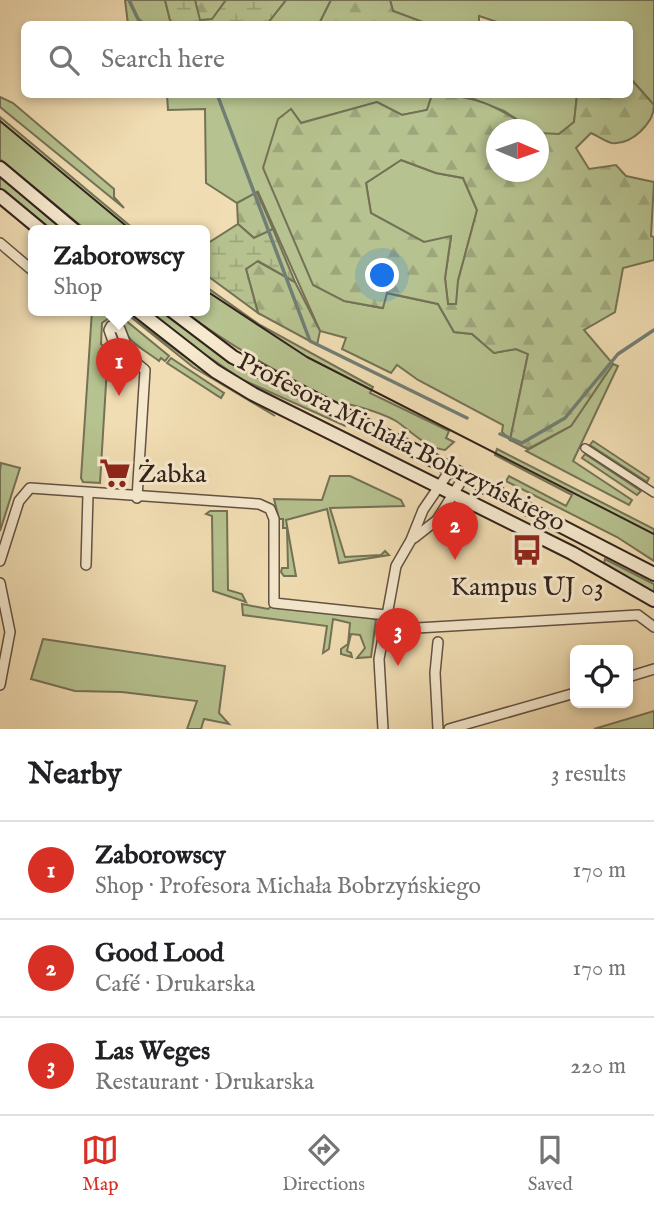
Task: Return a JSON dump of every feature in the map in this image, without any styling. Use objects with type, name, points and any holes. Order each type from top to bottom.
[{"type":"main road","points":[[0,168],[68,225]]},
{"type":"main road","points":[[0,196],[35,225]]},
{"type":"main road","name":"Profesora Michała Bobrzyńskiego","points":[[145,316],[215,371],[253,394],[618,577],[654,600]]},
{"type":"main road","name":"Profesora Michała Bobrzyńskiego","points":[[179,316],[233,357],[654,574]]},
{"type":"street","points":[[0,243],[28,267]]},
{"type":"street","points":[[125,342],[120,329],[111,326],[109,330],[114,344],[145,370],[137,498]]},
{"type":"street","points":[[585,449],[654,493]]},
{"type":"street","points":[[383,729],[379,667],[383,630],[397,562],[411,540],[423,510],[451,469]]},
{"type":"street","points":[[411,540],[437,520],[465,475]]},
{"type":"street","points":[[0,561],[19,501],[26,490],[38,488],[137,498],[263,505],[273,515],[274,603],[386,615]]},
{"type":"street","points":[[86,565],[88,494]]},
{"type":"street","points":[[0,583],[10,632],[0,685]]},
{"type":"street","points":[[383,630],[638,615],[654,627]]},
{"type":"street","points":[[438,642],[435,673],[438,729]]},
{"type":"street","points":[[633,675],[654,669]]},
{"type":"street","points":[[449,729],[570,694]]},
{"type":"green space","points":[[125,0],[165,0],[170,21],[128,21]]},
{"type":"green space","points":[[165,0],[195,0],[200,20],[212,19],[226,0],[286,0],[269,21],[170,21]]},
{"type":"green space","points":[[195,0],[226,0],[212,20],[199,20]]},
{"type":"green space","points":[[286,0],[331,0],[320,21],[269,21]]},
{"type":"green space","points":[[331,0],[390,0],[393,11],[420,21],[320,21]]},
{"type":"green space","points":[[390,0],[654,0],[654,105],[633,81],[633,21],[494,21],[479,16],[479,21],[420,21],[393,11]]},
{"type":"green space","points":[[633,81],[654,105],[650,119],[634,137],[620,143],[612,143],[591,133],[576,148],[589,169],[616,165],[626,176],[654,182],[651,236],[654,237],[654,260],[623,268],[615,312],[584,330],[613,364],[571,426],[528,449],[510,440],[528,354],[516,349],[494,353],[472,334],[454,332],[438,304],[387,293],[383,308],[344,301],[313,285],[263,168],[278,119],[291,109],[301,123],[377,102],[402,115],[427,110],[431,98],[465,98],[485,103],[516,119],[486,119],[486,182],[549,182],[549,134],[559,134],[574,122],[577,98],[633,98]],"holes":[[[401,160],[436,173],[463,178],[477,210],[458,281],[456,304],[448,304],[445,278],[451,236],[424,242],[371,213],[366,183]]]},
{"type":"green space","points":[[0,97],[13,103],[114,189],[114,197],[124,208],[0,107]]},
{"type":"green space","points":[[167,98],[431,98],[427,110],[402,115],[377,102],[301,123],[291,109],[344,301],[382,308],[386,293],[438,304],[454,332],[472,334],[494,353],[516,349],[528,354],[510,440],[502,432],[503,425],[418,380],[397,365],[391,373],[342,349],[346,338],[320,331],[258,192],[237,203],[206,183],[205,109],[168,110]]},
{"type":"green space","points":[[471,98],[577,98],[574,122],[559,134],[549,135],[549,119],[516,119]]},
{"type":"green space","points":[[0,117],[129,225],[80,225],[0,159]]},
{"type":"green space","points":[[401,160],[436,173],[463,178],[477,210],[458,281],[457,304],[448,304],[445,278],[451,237],[425,243],[371,214],[366,183]]},
{"type":"green space","points":[[0,176],[58,225],[45,225],[38,221],[0,188]]},
{"type":"green space","points":[[257,192],[273,229],[254,238],[238,224],[237,203]]},
{"type":"green space","points":[[238,224],[254,238],[273,229],[295,282],[258,261],[246,269],[258,313],[210,278],[210,242]]},
{"type":"green space","points":[[257,261],[295,282],[320,331],[317,345],[258,313],[246,269]]},
{"type":"green space","points":[[210,290],[260,325],[373,387],[370,393],[449,431],[446,438],[454,442],[445,450],[438,449],[391,418],[348,404],[346,407],[282,374],[191,316],[210,316]]},
{"type":"green space","points":[[92,316],[120,316],[169,356],[165,361],[161,358],[159,361],[131,340],[118,321],[109,318],[102,323],[101,344],[108,351],[100,483],[83,482],[81,478]]},
{"type":"green space","points":[[129,316],[208,374],[275,416],[193,367]]},
{"type":"green space","points":[[154,316],[169,316],[238,367],[346,423],[345,426],[243,380],[185,341]]},
{"type":"green space","points":[[171,358],[224,393],[221,398],[167,363]]},
{"type":"green space","points":[[613,364],[618,366],[573,461],[632,500],[629,505],[526,451],[571,426]]},
{"type":"green space","points":[[593,441],[649,478],[647,482],[590,445]]},
{"type":"green space","points":[[497,449],[654,529],[654,561],[617,537],[506,481],[509,476],[566,506],[572,495],[495,455]]},
{"type":"green space","points":[[585,454],[641,491],[637,495],[582,458]]},
{"type":"green space","points":[[1,463],[20,468],[0,531],[0,471]]},
{"type":"green space","points":[[330,476],[350,476],[401,500],[404,506],[330,508],[345,557],[381,555],[385,551],[389,555],[339,563],[327,509],[286,520],[296,576],[284,576],[282,568],[288,568],[287,528],[283,528],[283,519],[279,519],[274,499],[322,500]]},
{"type":"green space","points":[[210,511],[227,511],[228,590],[242,594],[246,602],[213,591],[212,516],[206,514]]},
{"type":"green space","points":[[605,559],[654,584],[654,593],[604,563]]},
{"type":"green space","points":[[242,604],[268,609],[272,606],[370,617],[376,620],[371,657],[357,658],[365,648],[360,635],[351,634],[347,651],[352,657],[341,654],[341,649],[348,644],[350,623],[333,619],[329,649],[323,653],[327,626],[243,615]]},
{"type":"green space","points":[[43,639],[225,666],[219,713],[229,724],[204,719],[201,729],[187,729],[197,701],[122,692],[75,691],[31,679]]},
{"type":"green space","points":[[654,711],[654,729],[594,729]]},
{"type":"waterway","points":[[129,0],[140,21]]},
{"type":"waterway","points":[[219,98],[310,341],[467,418]]},
{"type":"waterway","points":[[500,434],[522,443],[565,418],[618,354],[654,330]]},
{"type":"tram line","points":[[0,121],[125,225]]},
{"type":"tram line","points":[[210,293],[307,357],[654,534]]},
{"type":"place","name":"Zaborowscy","points":[[119,396]]},
{"type":"place","name":"Żabka","points":[[115,473]]},
{"type":"place","name":"Kampus UJ 03","points":[[527,550]]},
{"type":"place","name":"Good Lood","points":[[455,560]]},
{"type":"place","name":"Las Weges","points":[[398,666]]}]
